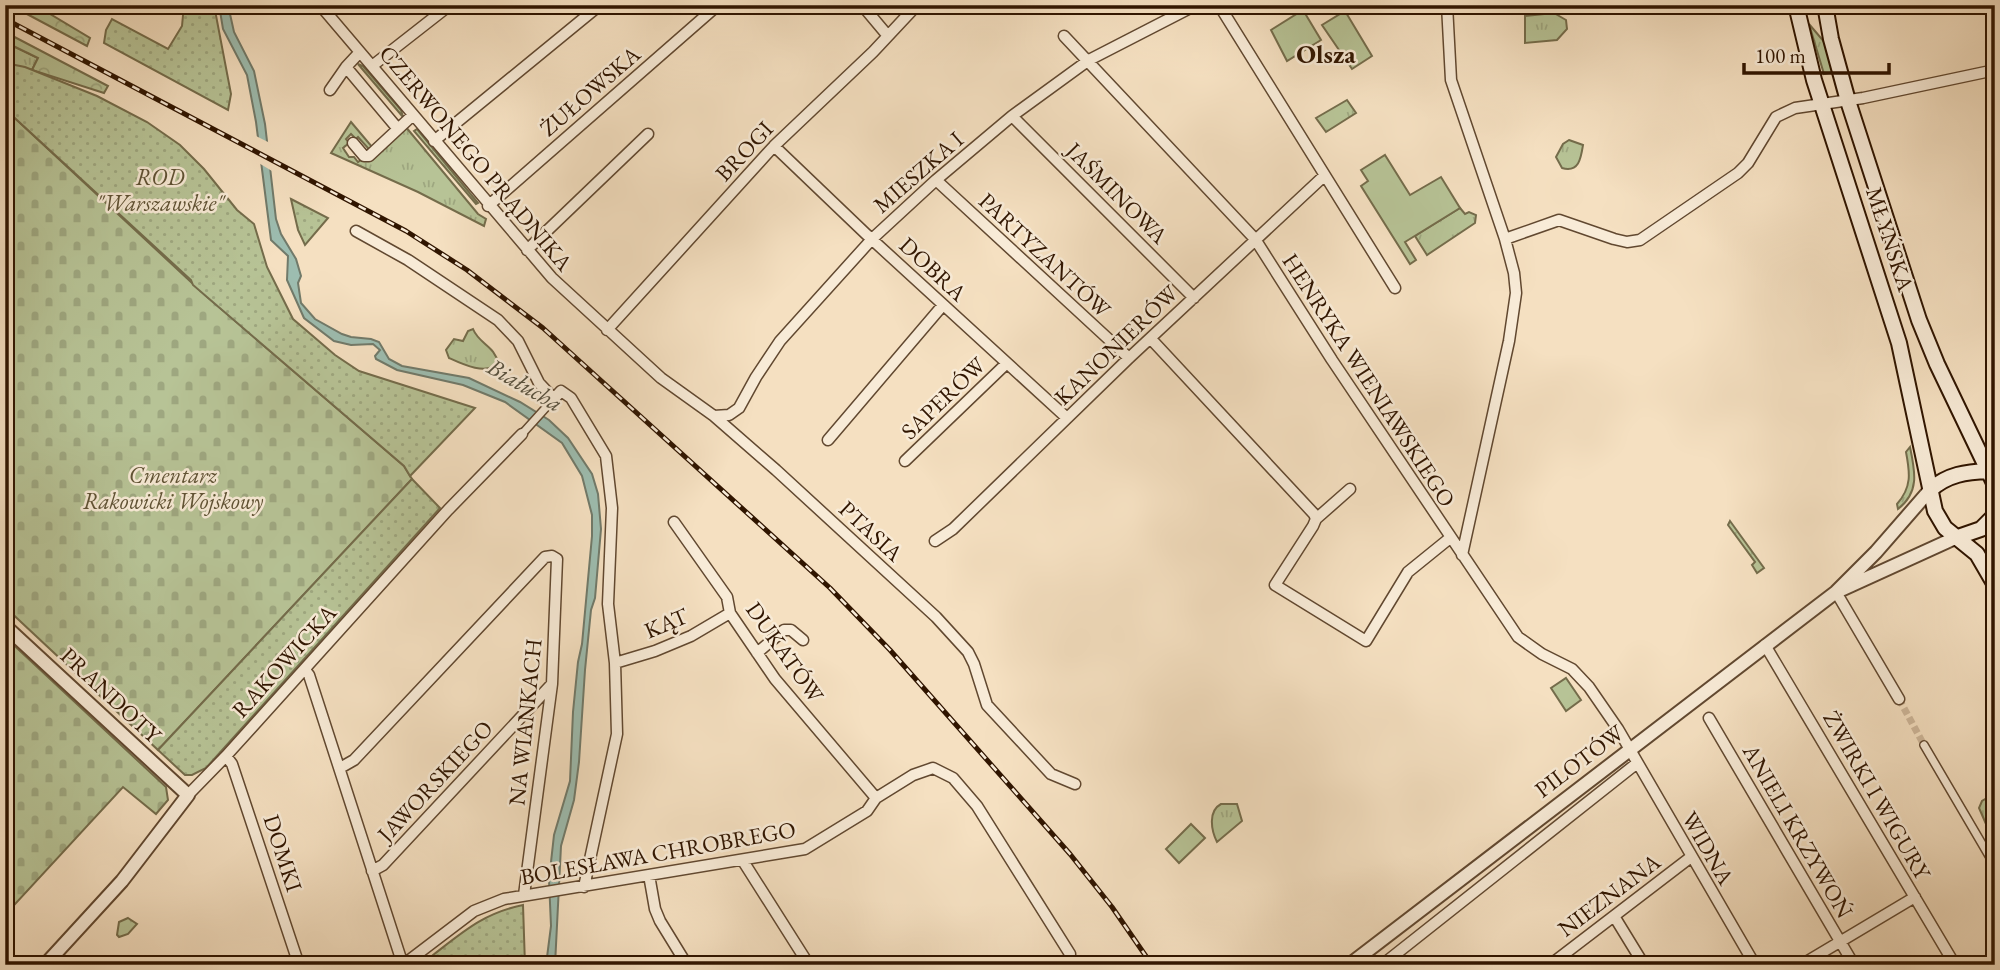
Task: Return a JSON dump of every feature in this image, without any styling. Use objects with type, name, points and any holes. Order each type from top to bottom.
[{"type":"main road","name":"MŁYŃSKA","points":[[1796,5],[1822,104],[1899,343],[1938,518],[1955,538],[1977,554],[1995,584]]},
{"type":"main road","name":"MŁYŃSKA","points":[[1825,5],[1848,101],[1919,320],[1937,364],[1993,475]]},
{"type":"main road","points":[[1930,490],[1941,480],[1955,474],[1993,475]]},
{"type":"main road","points":[[1955,538],[1980,529],[1995,515]]},
{"type":"street","points":[[372,65],[450,5]]},
{"type":"street","points":[[434,141],[600,5]]},
{"type":"street","name":"ŻUŁOWSKA","points":[[488,206],[719,5]]},
{"type":"street","points":[[862,5],[888,36]]},
{"type":"street","name":"BROGI","points":[[607,330],[774,146],[917,5]]},
{"type":"street","points":[[1219,5],[1395,288]]},
{"type":"street","points":[[1447,5],[1451,80],[1505,239],[1514,273],[1515,307],[1462,555]]},
{"type":"street","name":"MIESZKA I","points":[[714,416],[723,417],[739,408],[780,341],[872,239],[936,180],[1012,116],[1089,60],[1190,6]]},
{"type":"street","name":"CZERWONEGO PRĄDNIKA","points":[[325,7],[488,206],[560,287],[607,330]]},
{"type":"street","name":"HENRYKA WIENIAWSKIEGO","points":[[1064,36],[1255,239],[1332,360],[1518,638],[1572,669],[1582,679],[1618,729],[1628,750]]},
{"type":"street","points":[[330,90],[360,52]]},
{"type":"street","points":[[346,67],[398,129]]},
{"type":"street","points":[[1505,239],[1559,220],[1614,239],[1627,242],[1640,240],[1738,173],[1748,163],[1776,117],[1795,108],[1848,101],[1995,70]]},
{"type":"street","points":[[353,143],[365,156],[373,155],[413,115]]},
{"type":"street","name":"JAŚMINOWA","points":[[1012,116],[1194,298]]},
{"type":"street","points":[[527,250],[648,134]]},
{"type":"street","name":"DOBRA","points":[[774,146],[1067,418]]},
{"type":"street","name":"KANONIERÓW","points":[[935,541],[953,529],[1129,358],[1324,176]]},
{"type":"street","name":"PARTYZANTÓW","points":[[936,180],[1129,358]]},
{"type":"street","points":[[356,231],[408,260],[498,320],[518,341],[539,383],[555,398],[571,398],[606,456],[612,528],[608,604],[615,663],[617,734],[578,887]]},
{"type":"street","points":[[828,440],[943,305]]},
{"type":"street","name":"PTASIA","points":[[607,330],[661,378],[714,416],[776,470],[955,636],[974,664],[987,705],[1051,774],[1075,784]]},
{"type":"street","points":[[1151,339],[1312,510],[1316,519]]},
{"type":"street","name":"SAPERÓW","points":[[905,461],[1007,363]]},
{"type":"street","name":"RAKOWICKA","points":[[45,965],[122,881],[188,795],[305,670],[448,510],[555,398]]},
{"type":"street","points":[[1350,489],[1316,519],[1275,585],[1366,642],[1408,572],[1450,538]]},
{"type":"street","name":"PILOTÓW","points":[[1349,965],[1836,592],[1876,552],[1930,490]]},
{"type":"street","name":"DUKATÓW","points":[[674,522],[727,597],[730,613],[775,679],[876,798]]},
{"type":"street","name":"PILOTÓW","points":[[1836,592],[1955,538]]},
{"type":"street","name":"NA WIANKACH","points":[[340,768],[355,760],[545,557],[552,556],[557,559],[552,684],[527,895]]},
{"type":"street","points":[[1836,592],[1899,699]]},
{"type":"street","name":"KĄT","points":[[615,663],[691,636],[730,613]]},
{"type":"street","name":"PRANDOTY","points":[[5,626],[188,795]]},
{"type":"street","points":[[757,653],[784,630],[791,630],[803,640]]},
{"type":"street","name":"ŻWIRKI I WIGURY","points":[[1765,645],[1955,965]]},
{"type":"street","points":[[305,670],[340,768],[403,965]]},
{"type":"street","name":"JAWORSKIEGO","points":[[372,870],[383,865],[552,684]]},
{"type":"street","name":"ANIELI KRZYWOŃ","points":[[1709,718],[1854,965]]},
{"type":"street","points":[[1924,745],[1995,866]]},
{"type":"street","name":"WIDNA","points":[[1628,750],[1755,965]]},
{"type":"street","name":"DOMKI","points":[[226,756],[236,775],[299,965]]},
{"type":"street","name":"PILOTÓW","points":[[1385,964],[1636,764]]},
{"type":"street","name":"BOLESŁAWA CHROBREGO","points":[[403,965],[482,907],[503,899],[806,849],[867,811],[876,798],[923,770],[933,768],[953,778],[977,806],[1070,954]]},
{"type":"street","name":"NIEZNANA","points":[[1550,965],[1691,857]]},
{"type":"street","points":[[743,861],[809,965]]},
{"type":"street","points":[[649,876],[660,921],[687,965]]},
{"type":"street","points":[[1801,965],[1915,897]]},
{"type":"street","points":[[1614,916],[1644,965]]},
{"type":"green space","points":[[10,5],[35,5],[90,38],[87,46]]},
{"type":"green space","name":"ROD \"Warszawskie\"","points":[[184,5],[214,5],[231,94],[228,110],[104,43],[106,30],[112,19],[168,49],[182,26]]},
{"type":"green space","points":[[1303,10],[1321,40],[1287,61],[1271,30]]},
{"type":"green space","points":[[1345,11],[1372,56],[1352,69],[1322,25]]},
{"type":"green space","points":[[1554,13],[1566,20],[1567,29],[1557,40],[1525,43],[1525,16]]},
{"type":"green space","points":[[1809,24],[1826,44],[1834,72],[1824,74]]},
{"type":"green space","points":[[5,32],[108,86],[104,93],[32,70],[38,58],[5,42]]},
{"type":"green space","points":[[5,42],[38,58],[32,70],[5,63]]},
{"type":"green space","name":"ROD \"Warszawskie\"","points":[[5,63],[25,67],[97,96],[147,122],[180,145],[204,169],[237,210],[254,224],[267,267],[293,319],[335,355],[359,371],[475,408],[410,476],[404,466],[193,285],[191,280],[5,109]]},
{"type":"green space","points":[[358,64],[363,66],[401,110],[403,117]]},
{"type":"green space","points":[[1347,100],[1356,113],[1326,132],[1316,118]]},
{"type":"green space","name":"Cmentarz Rakowicki Wojskowy","points":[[5,109],[206,296],[404,466],[412,479],[158,750],[5,607]]},
{"type":"green space","points":[[351,122],[373,148],[367,152],[368,148],[358,137],[356,139],[351,134],[346,139],[349,143],[343,148],[349,157],[354,157],[358,162],[405,126],[478,214],[486,219],[484,226],[418,192],[331,153]]},
{"type":"green space","points":[[417,129],[478,203],[476,204],[414,131]]},
{"type":"green space","points":[[1569,140],[1583,145],[1578,163],[1568,169],[1562,168],[1556,157],[1563,144]]},
{"type":"green space","points":[[1385,155],[1410,195],[1441,177],[1460,208],[1405,242],[1416,260],[1410,264],[1361,186],[1368,181],[1361,170]]},
{"type":"green space","name":"ROD \"Warszawskie\"","points":[[291,199],[328,218],[305,245],[298,230]]},
{"type":"green space","points":[[1460,208],[1465,214],[1469,212],[1476,215],[1475,223],[1427,255],[1415,236]]},
{"type":"green space","points":[[473,329],[496,357],[498,363],[493,367],[474,368],[449,358],[446,350],[454,339],[463,341],[468,331]]},
{"type":"green space","points":[[1910,447],[1913,488],[1910,496],[1898,509],[1897,504],[1907,486],[1909,473],[1906,452]]},
{"type":"green space","points":[[412,479],[440,508],[206,768],[192,775],[185,775],[158,750]]},
{"type":"green space","points":[[1730,521],[1764,568],[1757,573],[1752,565],[1755,562],[1728,525]]},
{"type":"green space","points":[[5,637],[166,787],[168,800],[156,814],[123,787],[5,915]]},
{"type":"green space","points":[[1566,678],[1581,700],[1566,711],[1551,688]]},
{"type":"green space","points":[[1987,798],[1995,799],[1995,830],[1986,824],[1979,808]]},
{"type":"green space","points":[[1221,804],[1237,804],[1242,821],[1217,842],[1212,816]]},
{"type":"green space","points":[[1191,824],[1205,838],[1179,863],[1166,849]]},
{"type":"green space","points":[[523,905],[525,965],[438,965],[433,955],[465,931],[497,913]]},
{"type":"green space","points":[[128,918],[137,924],[128,934],[119,937],[119,922]]},
{"type":"shaded area","points":[[219,5],[228,5],[234,32],[254,71],[265,124],[276,219],[281,234],[296,259],[301,276],[298,283],[301,303],[315,319],[342,334],[379,342],[389,359],[402,366],[469,378],[520,402],[549,420],[568,438],[592,474],[598,494],[601,529],[585,670],[579,762],[574,800],[561,846],[555,965],[546,965],[551,926],[549,880],[554,835],[570,781],[573,712],[592,536],[592,515],[582,476],[562,443],[505,402],[463,385],[397,370],[376,359],[375,356],[380,350],[373,344],[351,345],[334,341],[304,318],[287,280],[288,256],[271,240],[256,122],[247,75],[223,29]]},
{"type":"pier","points":[[254,135],[270,143],[272,171],[257,162]]},
{"type":"tunnel","points":[[1899,699],[1924,745]]},
{"type":"railway","points":[[5,19],[406,231],[467,270],[543,328],[830,588],[890,650],[1070,854],[1112,907],[1152,965]]},
{"type":"district","name":"Olsza","points":[[1326,54]]},
{"type":"water label","name":"Białucha","points":[[525,385]]}]
